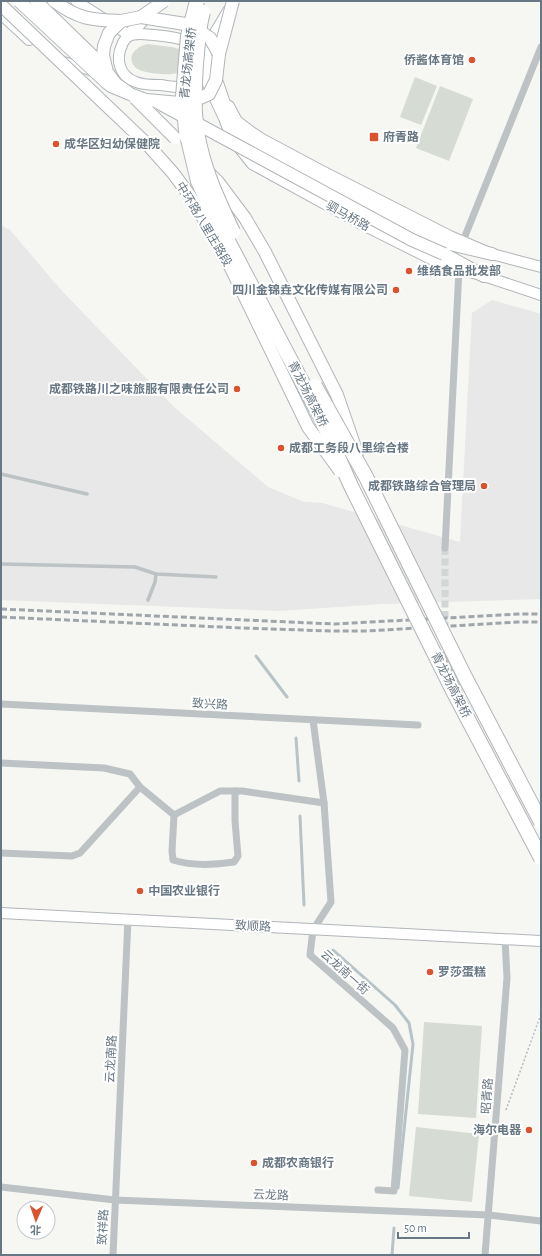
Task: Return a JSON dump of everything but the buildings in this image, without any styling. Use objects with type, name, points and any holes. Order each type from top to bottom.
[{"type":"highway","name":"青龙场高架桥","points":[[197,1],[188,36],[183,97],[186,131],[198,181],[211,209],[235,252],[320,416],[351,486],[451,687],[541,858]]},
{"type":"highway","name":"青龙场高架桥","points":[[207,1],[201,20],[194,113],[206,169],[235,237],[366,477],[465,677],[541,822]]},
{"type":"main road","points":[[19,1],[111,86],[146,100],[180,103],[191,102],[209,94],[216,80],[219,54],[234,1]]},
{"type":"main road","points":[[36,1],[77,39],[218,182],[245,218],[265,252],[337,395],[366,477]]},
{"type":"main road","points":[[54,1],[70,13],[85,18],[121,21],[141,17],[185,24],[210,38],[219,54]]},
{"type":"main road","points":[[76,1],[129,35],[151,35],[183,40],[197,44],[205,51],[208,64],[237,121],[250,131],[322,171],[492,254]]},
{"type":"main road","points":[[134,82],[123,73],[120,68],[118,59],[122,45],[129,35],[160,1]]},
{"type":"main road","points":[[141,17],[164,1]]},
{"type":"main road","points":[[205,51],[234,1]]},
{"type":"main road","name":"中环路八里庄路段","points":[[1,5],[148,145],[173,173],[190,196],[230,266],[308,426],[351,486]]},
{"type":"main road","points":[[1,14],[49,58],[134,82],[182,87],[198,81],[204,76],[208,64]]},
{"type":"main road","points":[[121,21],[109,33],[104,46],[103,55],[106,72],[116,84],[130,94]]},
{"type":"main road","name":"驷马桥路","points":[[204,76],[224,118],[232,139],[252,164],[365,226],[441,264],[484,276],[541,295]]},
{"type":"main road","points":[[216,80],[230,121],[238,132],[248,140],[417,231],[447,249],[484,276]]},
{"type":"main road","points":[[156,102],[412,240],[447,249],[492,254],[541,267]]},
{"type":"main road","name":"致顺路","points":[[1,913],[313,930],[505,939],[540,939]]},
{"type":"street","points":[[463,241],[541,47]]},
{"type":"street","points":[[445,548],[459,269]]},
{"type":"street","points":[[445,655],[453,674],[483,707],[541,816]]},
{"type":"street","name":"致兴路","points":[[1,704],[418,725]]},
{"type":"street","name":"云龙南一街","points":[[313,720],[324,802],[331,902],[313,930],[310,955],[393,1028],[405,1050],[394,1191],[378,1190]]},
{"type":"street","points":[[1,763],[104,768],[130,774],[140,787],[174,815]]},
{"type":"street","points":[[1,853],[72,856],[80,853],[140,787]]},
{"type":"street","points":[[174,815],[220,791],[242,791],[324,802]]},
{"type":"street","points":[[174,815],[172,851],[174,860],[183,863],[216,864],[234,862],[238,856],[235,821],[235,791]]},
{"type":"street","name":"云龙南路","points":[[115,1200],[128,919]]},
{"type":"street","name":"昭青路","points":[[485,1255],[507,978],[505,939]]},
{"type":"street","name":"云龙路","points":[[1,1187],[115,1200],[489,1215],[541,1221]]},
{"type":"street","name":"致祥路","points":[[113,1255],[115,1200]]},
{"type":"lane","points":[[1,474],[87,494]]},
{"type":"lane","points":[[1,564],[135,568],[156,574],[216,577]]},
{"type":"lane","points":[[148,600],[155,582],[156,574]]},
{"type":"path","points":[[506,1110],[541,1014]]},
{"type":"shaded area","points":[[147,44],[179,49],[183,55],[183,68],[178,72],[168,74],[142,71],[135,67],[132,63],[132,56],[134,52],[139,47]]},
{"type":"shaded area","points":[[415,77],[437,86],[421,125],[400,117]]},
{"type":"shaded area","points":[[440,86],[473,99],[449,161],[416,148]]},
{"type":"shaded area","points":[[1,225],[10,230],[61,290],[174,407],[268,487],[304,502],[322,503],[460,542],[472,313],[492,300],[541,314],[541,599],[382,604],[279,611],[1,600]]},
{"type":"shaded area","points":[[424,1022],[482,1026],[476,1118],[418,1114]]},
{"type":"shaded area","points":[[416,1127],[479,1134],[472,1202],[409,1196]]},
{"type":"waterway","points":[[256,656],[287,697]]},
{"type":"waterway","points":[[296,738],[299,781]]},
{"type":"waterway","points":[[300,816],[304,905]]},
{"type":"waterway","points":[[333,950],[395,1005],[409,1023],[413,1044],[398,1188]]},
{"type":"waterway","points":[[392,1255],[394,1228]]},
{"type":"tunnel","points":[[445,548],[445,630]]},
{"type":"railway","points":[[1,609],[334,624],[541,614]]},
{"type":"railway","points":[[1,617],[331,631],[367,631],[541,622]]},
{"type":"place","name":"侨酱体育馆","points":[[472,60]]},
{"type":"place","name":"府青路","points":[[374,137]]},
{"type":"place","name":"成华区妇幼保健院","points":[[56,144]]},
{"type":"place","name":"维结食品批发部","points":[[409,271]]},
{"type":"place","name":"四川金锦垚文化传媒有限公司","points":[[396,290]]},
{"type":"place","name":"成都铁路川之味旅服有限责任公司","points":[[237,389]]},
{"type":"place","name":"成都工务段八里综合楼","points":[[281,448]]},
{"type":"place","name":"成都铁路综合管理局","points":[[484,486]]},
{"type":"place","name":"中国农业银行","points":[[140,891]]},
{"type":"place","name":"罗莎蛋糕","points":[[430,972]]},
{"type":"place","name":"海尔电器","points":[[529,1130]]},
{"type":"place","name":"成都农商银行","points":[[254,1163]]}]
